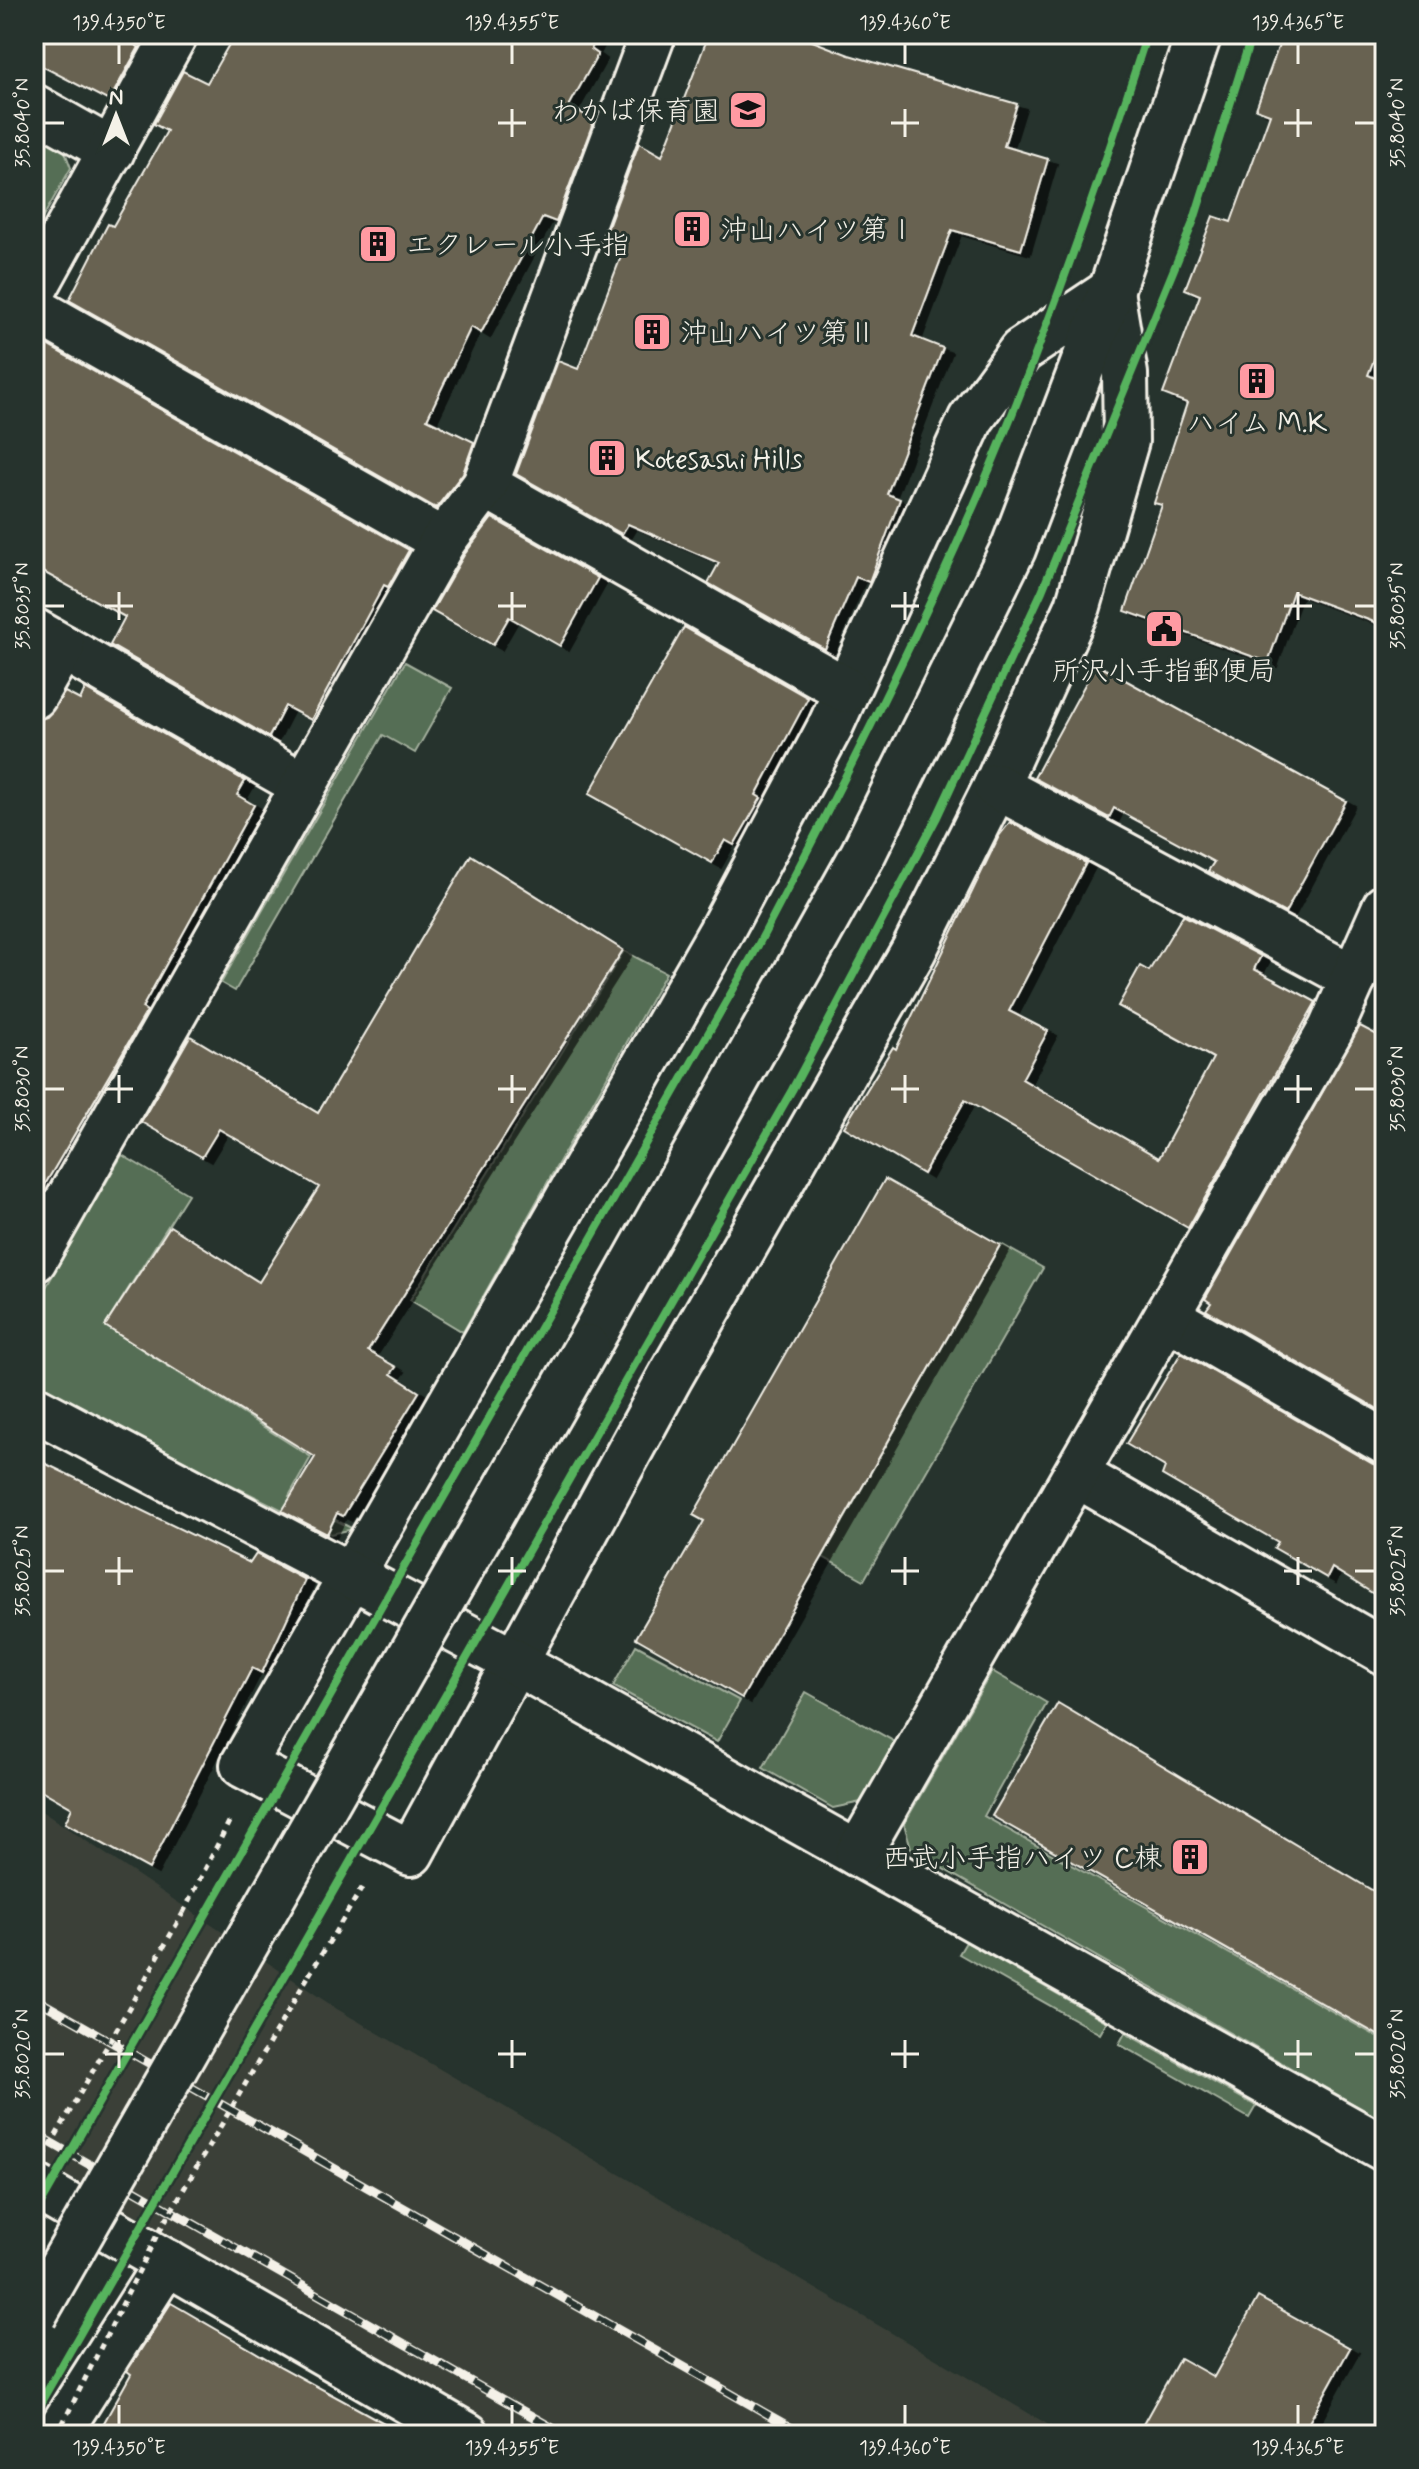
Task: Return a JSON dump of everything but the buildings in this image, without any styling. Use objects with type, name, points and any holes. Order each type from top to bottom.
[{"type":"street","points":[[34,290],[175,34]]},
{"type":"street","points":[[34,1260],[443,541],[485,485],[653,34]]},
{"type":"street","points":[[34,2315],[587,1347],[870,840],[1013,549],[1111,291],[1199,34]]},
{"type":"street","points":[[34,107],[112,151]]},
{"type":"street","points":[[1111,291],[1125,374],[1126,441],[1078,606],[996,786],[900,975],[670,1377],[411,1853],[243,1765],[719,935],[846,690],[971,419],[1021,351],[1111,291]]},
{"type":"street","points":[[34,309],[443,541]]},
{"type":"street","points":[[485,485],[846,690]]},
{"type":"street","points":[[34,696],[48,639],[303,785]]},
{"type":"street","points":[[996,786],[1354,978]]},
{"type":"street","points":[[858,1854],[1331,1029],[1385,907]]},
{"type":"street","points":[[1168,1317],[1385,1442]]},
{"type":"street","points":[[34,1408],[354,1574],[513,1661],[1385,2149]]},
{"type":"street","points":[[1077,1475],[1385,1652]]},
{"type":"street","points":[[36,2176],[167,2262],[467,2435]]},
{"type":"street","points":[[57,2435],[167,2262]]},
{"type":"path","points":[[36,2176],[183,1913],[256,1771]]},
{"type":"path","points":[[57,2435],[157,2235],[390,1843]]},
{"type":"shaded area","points":[[34,1806],[337,2009],[1066,2435],[495,2435],[34,2171]]},
{"type":"green space","points":[[34,126],[61,141],[71,168],[34,233]]},
{"type":"green space","points":[[405,662],[452,688],[415,753],[383,735],[235,991],[221,983]]},
{"type":"green space","points":[[624,951],[666,973],[463,1332],[410,1300]]},
{"type":"green space","points":[[122,1155],[188,1194],[105,1326],[311,1457],[289,1496],[353,1529],[331,1534],[34,1387],[34,1308]]},
{"type":"green space","points":[[1001,1244],[1043,1268],[864,1580],[823,1557]]},
{"type":"green space","points":[[636,1645],[740,1701],[717,1742],[613,1686]]},
{"type":"green space","points":[[992,1671],[1047,1703],[984,1816],[1385,2041],[1385,2122],[912,1851],[904,1824]]},
{"type":"green space","points":[[806,1692],[895,1742],[861,1802],[833,1808],[763,1768]]},
{"type":"green space","points":[[966,1942],[1107,2022],[1100,2034],[959,1954]]},
{"type":"green space","points":[[1125,2033],[1256,2106],[1249,2118],[1119,2044]]},
{"type":"railway","points":[[34,1998],[804,2435]]},
{"type":"railway","points":[[34,2133],[565,2435]]},
{"type":"cycle path","points":[[34,2216],[754,953],[823,820],[923,618],[1013,412],[1083,224],[1147,34]]},
{"type":"cycle path","points":[[34,2414],[792,1090],[937,817],[1042,591],[1194,220],[1252,34]]},
{"type":"place","name":"わかば保育園","points":[[748,110]]},
{"type":"place","name":"沖山ハイツ第Ⅰ","points":[[692,229]]},
{"type":"place","name":"エクレール小手指","points":[[378,244]]},
{"type":"place","name":"沖山ハイツ第Ⅱ","points":[[652,332]]},
{"type":"place","name":"ハイム M.K","points":[[1257,381]]},
{"type":"place","name":"Kotesashi Hills","points":[[607,458]]},
{"type":"place","name":"所沢小手指郵便局","points":[[1164,629]]},
{"type":"place","name":"西武小手指ハイツ C棟","points":[[1190,1857]]}]
